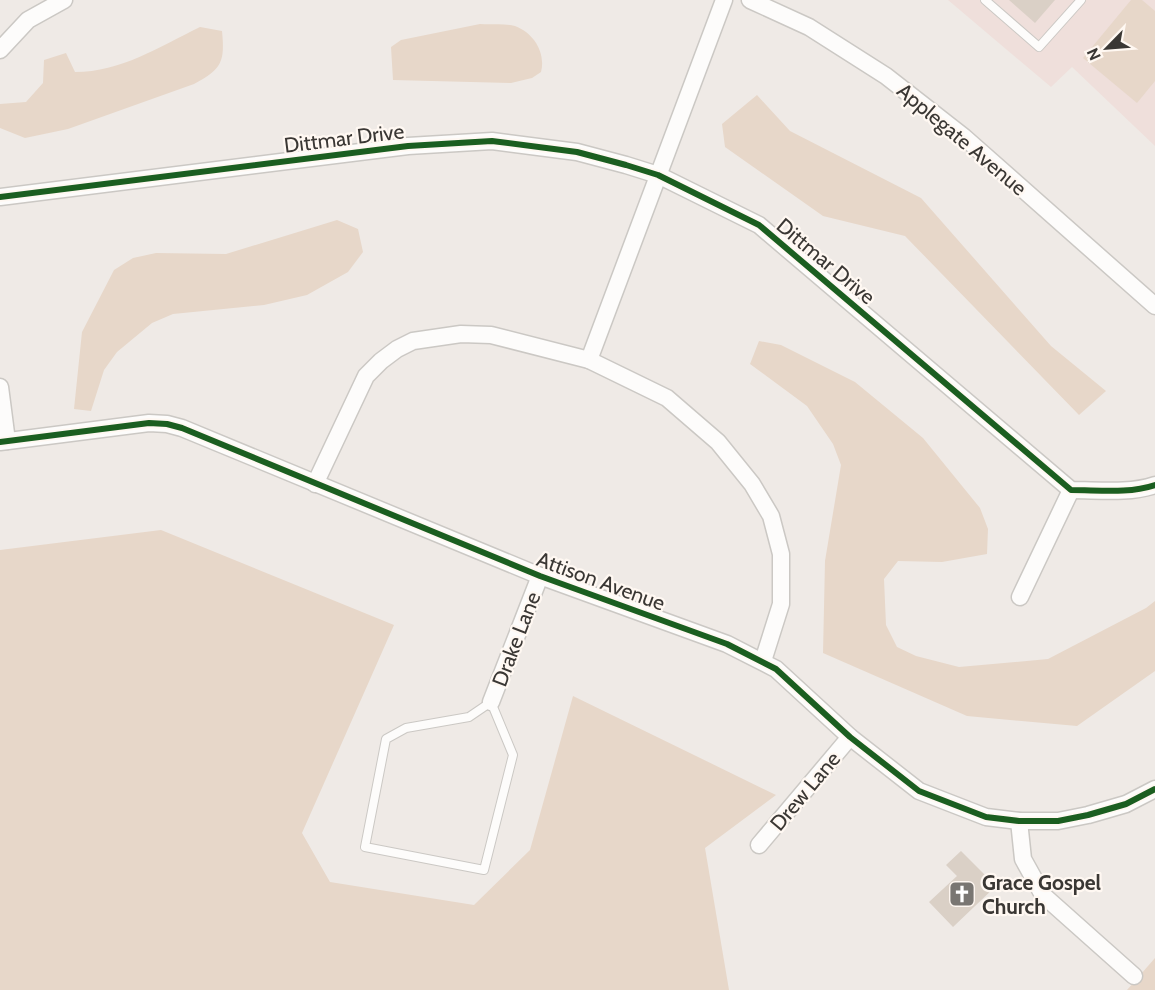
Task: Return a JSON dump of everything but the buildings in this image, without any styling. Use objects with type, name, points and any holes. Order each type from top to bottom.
[{"type":"street","points":[[2,42],[28,21],[64,0]]},
{"type":"street","points":[[589,360],[724,0]]},
{"type":"street","name":"Applegate Avenue","points":[[750,0],[809,27],[886,76],[964,137],[1155,306]]},
{"type":"street","name":"Dittmar Drive","points":[[0,197],[408,146],[492,141],[577,152],[658,175],[759,225],[1071,490]]},
{"type":"street","points":[[315,484],[366,376],[381,361],[413,341],[460,334],[491,334],[589,360],[667,398],[718,442],[752,484],[771,516],[781,554],[781,603],[763,661]]},
{"type":"street","points":[[0,387],[3,442]]},
{"type":"street","name":"Attison Avenue","points":[[3,442],[149,423],[182,428],[540,576],[727,644],[763,661],[776,669],[850,737],[919,791],[986,818],[1019,822],[1058,821],[1126,804],[1155,789]]},
{"type":"street","points":[[1020,597],[1071,490],[1121,492],[1155,485]]},
{"type":"street","name":"Drake Lane","points":[[491,702],[540,576]]},
{"type":"street","name":"Drew Lane","points":[[759,845],[850,737]]},
{"type":"street","points":[[1019,822],[1023,859],[1043,895],[1134,976]]},
{"type":"lane","points":[[985,0],[1040,47],[1081,0]]},
{"type":"lane","points":[[491,702],[513,755],[484,870],[365,847],[386,739],[406,728],[469,717],[491,702]]},
{"type":"shaded area","points":[[948,0],[1155,0],[1155,146],[1072,67],[1051,87]]},
{"type":"shaded area","points":[[1131,0],[1142,0],[1155,11],[1155,81],[1137,103],[1083,58]]},
{"type":"shaded area","points":[[480,24],[511,25],[528,33],[540,51],[541,72],[532,78],[511,83],[393,80],[391,47],[401,40]]},
{"type":"shaded area","points":[[200,27],[222,31],[223,50],[216,69],[194,84],[68,129],[25,138],[0,128],[0,104],[26,102],[43,83],[44,60],[66,53],[75,72],[108,68],[155,50]]},
{"type":"shaded area","points":[[757,95],[790,131],[921,198],[1051,346],[1106,391],[1079,415],[905,236],[823,216],[725,147],[722,124]]},
{"type":"shaded area","points":[[337,220],[358,229],[363,252],[348,272],[307,295],[264,305],[173,314],[152,323],[117,352],[104,370],[91,411],[74,409],[82,332],[114,270],[133,258],[156,253],[226,254]]},
{"type":"shaded area","points":[[759,341],[781,345],[855,382],[923,438],[980,508],[988,529],[987,554],[942,562],[898,561],[884,579],[886,625],[897,647],[916,656],[959,667],[1048,659],[1146,608],[1155,601],[1155,671],[1077,726],[967,716],[823,653],[825,561],[841,465],[833,444],[807,406],[750,364]]},
{"type":"shaded area","points":[[161,530],[394,625],[302,833],[330,882],[474,905],[530,850],[573,696],[776,795],[705,848],[729,990],[0,990],[0,550]]},
{"type":"shaded area","points":[[1155,958],[1155,990],[1127,990]]},
{"type":"cycle path","points":[[0,197],[408,146],[492,141],[577,152],[658,175],[759,225],[1071,490],[1124,491],[1155,485]]},
{"type":"cycle path","points":[[0,442],[149,423],[182,428],[540,576],[727,644],[776,669],[850,737],[919,791],[986,817],[1019,821],[1058,821],[1126,804],[1155,789]]},
{"type":"place","name":"Grace Gospel Church","points":[[962,894]]}]
